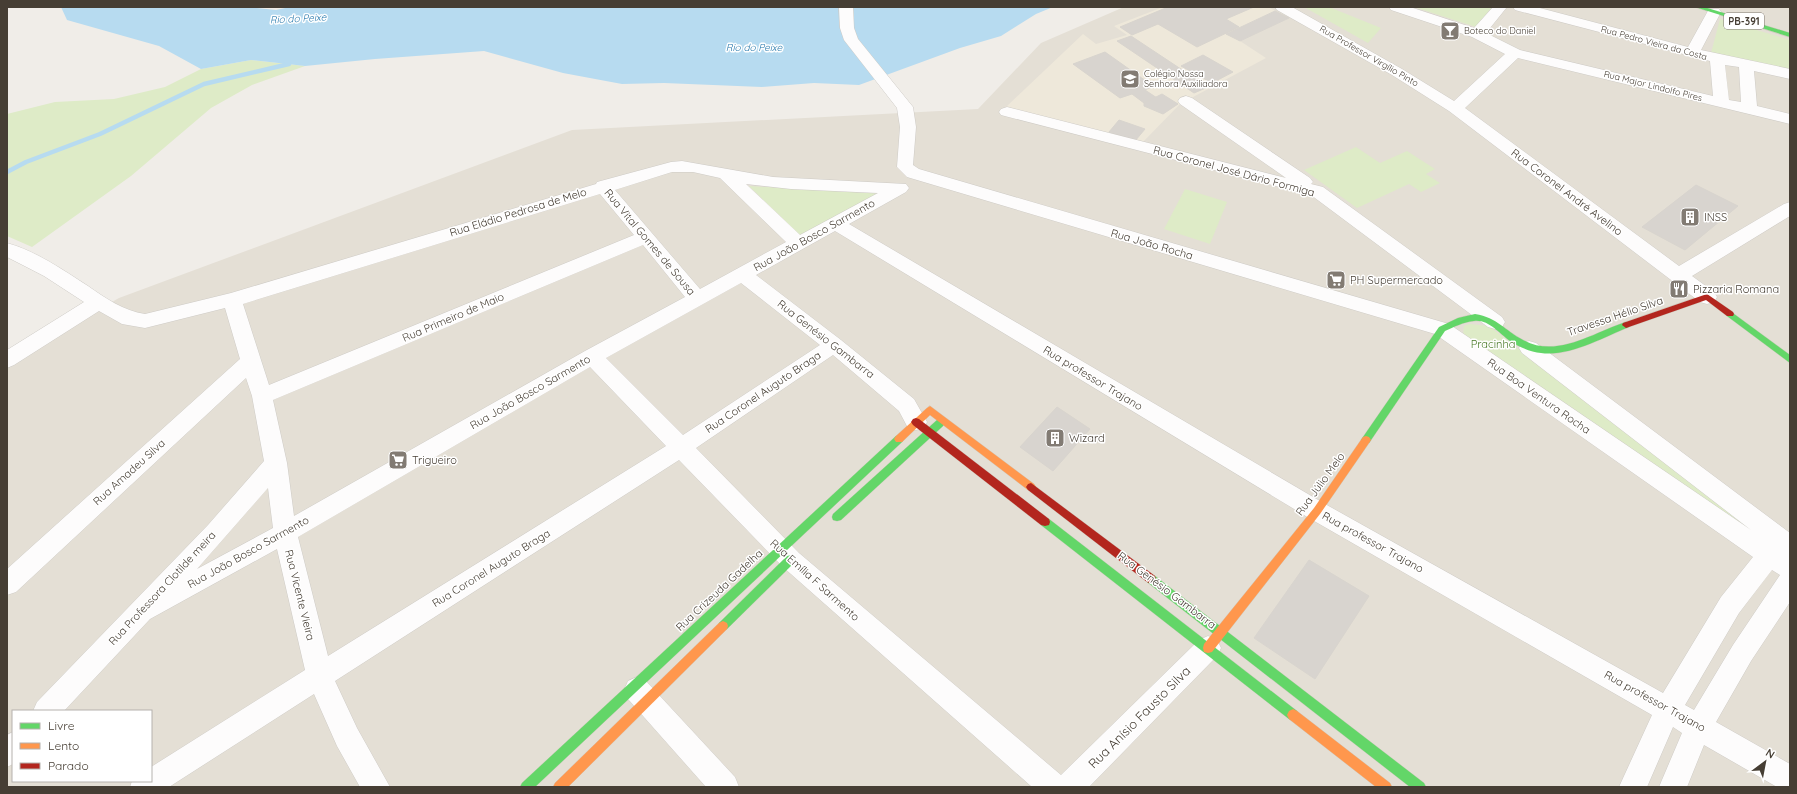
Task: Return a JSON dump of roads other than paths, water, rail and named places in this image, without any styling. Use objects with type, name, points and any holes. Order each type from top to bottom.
[{"type":"street","name":"Rua João Rocha","points":[[846,7],[847,28],[851,40],[897,95],[905,107],[909,124],[906,167],[913,173],[1442,329]]},
{"type":"street","name":"Rua Professor Virgílio Pinto","points":[[1282,7],[1397,72],[1455,108]]},
{"type":"street","name":"Rua Major Lindolfo Pires","points":[[1396,7],[1477,34],[1515,53],[1790,119]]},
{"type":"street","points":[[1477,34],[1500,7]]},
{"type":"street","name":"Rua Pedro Vieira da Costa","points":[[1520,7],[1692,53],[1790,74]]},
{"type":"street","name":"PB-391","points":[[1698,7],[1790,35]]},
{"type":"street","points":[[1692,53],[1714,12]]},
{"type":"street","points":[[1455,108],[1515,53]]},
{"type":"street","points":[[1717,59],[1721,103]]},
{"type":"street","points":[[1746,65],[1749,110]]},
{"type":"street","points":[[1186,101],[1316,191]]},
{"type":"street","name":"Rua Coronel André Avelino","points":[[1455,108],[1707,297]]},
{"type":"street","name":"Rua Coronel José Dário Formiga","points":[[1007,112],[1316,191],[1495,322]]},
{"type":"street","name":"Rua Eládio Pedrosa de Melo","points":[[98,302],[129,319],[145,321],[232,300],[603,186],[671,167],[696,166],[726,174],[773,182],[899,188]]},
{"type":"street","points":[[726,174],[797,243]]},
{"type":"street","name":"Rua João Bosco Sarmento","points":[[140,611],[285,533],[592,356],[697,298],[743,275],[797,243],[836,224],[921,176]]},
{"type":"street","name":"Rua Vital Gomes de Sousa","points":[[603,186],[644,238],[697,298]]},
{"type":"street","points":[[1679,275],[1790,208]]},
{"type":"street","name":"Rua professor Trajano","points":[[836,224],[1317,511],[1699,726],[1790,779]]},
{"type":"street","name":"Rua Primeiro de Maio","points":[[262,396],[644,238]]},
{"type":"street","points":[[7,360],[98,302],[50,271],[8,249]]},
{"type":"street","name":"Rua Genésio Gambarra","points":[[743,275],[925,418],[1214,640],[1420,787]]},
{"type":"street","points":[[1707,297],[1790,360]]},
{"type":"street","name":"Travessa Hélio Silva","points":[[1529,348],[1542,350],[1563,346],[1707,297]]},
{"type":"street","name":"Rua Vicente Vieira","points":[[232,300],[262,396],[276,463],[285,533],[320,677],[347,737],[376,787]]},
{"type":"street","name":"Rua Boa Ventura Rocha","points":[[1780,547],[1442,329],[1460,318],[1484,319],[1495,322],[1780,547],[1790,568]]},
{"type":"street","name":"Rua Júlio Melo","points":[[1214,640],[1317,511],[1442,329]]},
{"type":"street","name":"Rua Coronel Auguto Braga","points":[[144,787],[680,448],[834,345]]},
{"type":"street","name":"Rua Emília F Sarmento","points":[[592,356],[680,448],[789,554],[1053,787]]},
{"type":"street","name":"Rua Amadeu Silva","points":[[7,584],[252,360]]},
{"type":"street","points":[[831,522],[925,418]]},
{"type":"street","name":"Rua Genésio Gambarra","points":[[925,418],[1214,640],[1386,787]]},
{"type":"street","name":"Rua Crizeuda Gadelha","points":[[526,787],[640,694],[789,554],[925,418]]},
{"type":"street","name":"Rua Professora Clotilde meira","points":[[47,710],[216,532],[276,463]]},
{"type":"street","points":[[1633,787],[1668,709],[1730,605],[1780,547]]},
{"type":"street","name":"Rua Crizeuda Gadelha","points":[[560,787],[640,694],[789,554]]},
{"type":"street","points":[[1673,787],[1699,726],[1742,653],[1790,581]]},
{"type":"street","name":"Rua Anísio Fausto Silva","points":[[1069,787],[1214,640]]},
{"type":"street","points":[[640,694],[725,787]]},
{"type":"water","name":"Rio do Peixe","points":[[61,7],[245,7],[276,10],[290,7],[1053,7],[1036,14],[1001,36],[960,48],[859,85],[814,83],[762,87],[664,83],[622,84],[563,73],[484,51],[305,66],[251,60],[201,69],[159,46],[67,20]]},
{"type":"waterway","points":[[7,172],[26,162],[100,134],[204,84],[289,64]]},
{"type":"place","name":"Boteco do Daniel","points":[[1450,31]]},
{"type":"place","name":"Colégio Nossa Senhora Auxiliadora","points":[[1130,79]]},
{"type":"place","name":"INSS","points":[[1690,217]]},
{"type":"place","name":"PH Supermercado","points":[[1336,280]]},
{"type":"place","name":"Pizzaria Romana","points":[[1679,289]]},
{"type":"place","name":"Wizard","points":[[1055,438]]},
{"type":"place","name":"Trigueiro","points":[[398,460]]},
{"type":"park label","name":"Pracinha","points":[[1493,344]]}]
